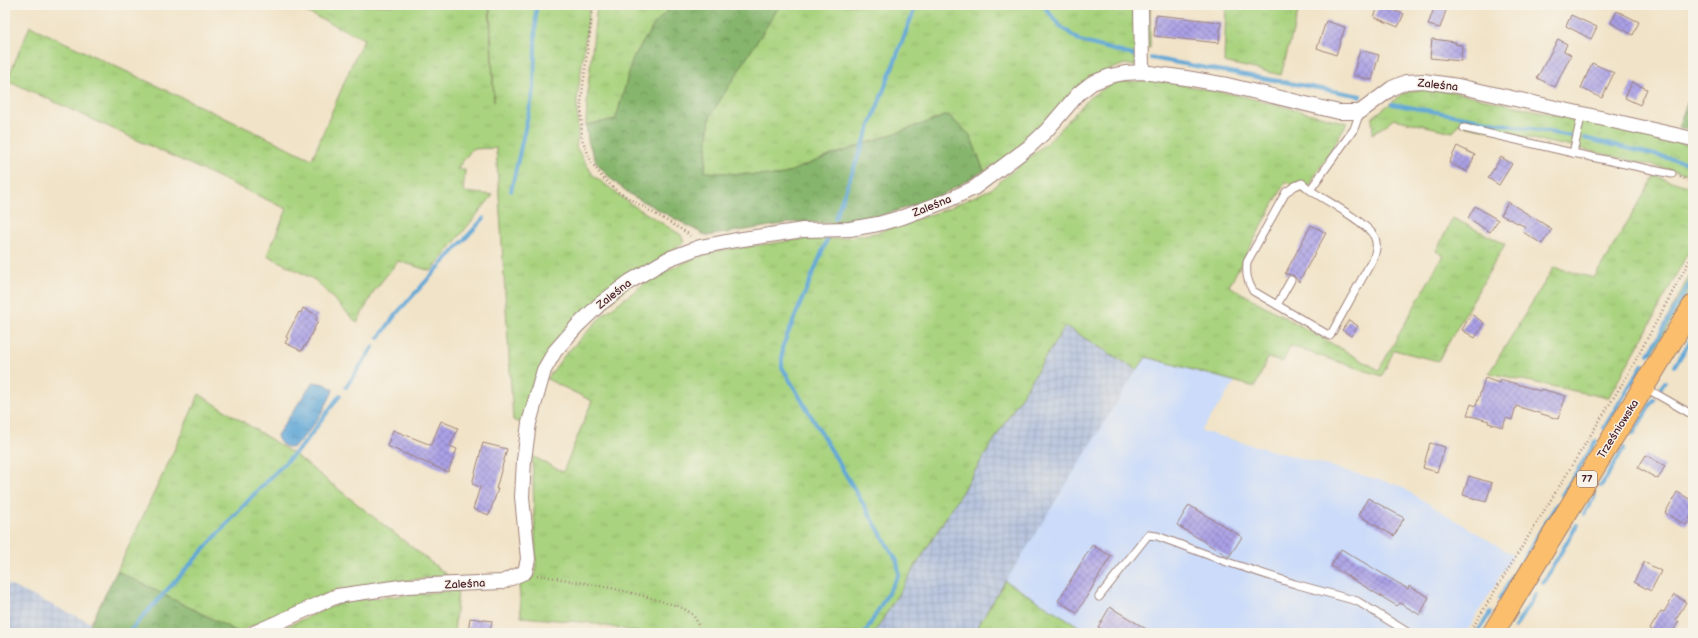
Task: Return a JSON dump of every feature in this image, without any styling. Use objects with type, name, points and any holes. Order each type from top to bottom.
[{"type":"main road","name":"Trześniowska","points":[[1493,633],[1693,306]]},
{"type":"street","points":[[1141,5],[1142,72]]},
{"type":"street","name":"Zaleśna","points":[[254,633],[337,596],[407,586],[502,582],[525,572],[528,559],[522,497],[524,460],[529,423],[544,370],[555,351],[577,326],[600,304],[647,270],[668,259],[700,246],[803,230],[850,229],[878,224],[903,217],[946,201],[974,188],[1029,148],[1047,130],[1078,94],[1092,83],[1110,76],[1142,72],[1186,78],[1227,85],[1339,112],[1360,112],[1392,88],[1406,82],[1423,81],[1458,86],[1693,139]]},
{"type":"lane","points":[[1310,190],[1354,129],[1360,112]]},
{"type":"lane","points":[[1573,153],[1582,113]]},
{"type":"lane","points":[[1464,128],[1672,174]]},
{"type":"lane","points":[[1302,183],[1310,190],[1366,227],[1374,236],[1377,248],[1374,257],[1330,336],[1253,291],[1248,282],[1246,273],[1247,262],[1286,192],[1302,183]]},
{"type":"lane","points":[[1277,304],[1291,280]]},
{"type":"lane","points":[[1644,387],[1693,415]]},
{"type":"lane","points":[[1098,597],[1148,535],[1157,536],[1227,562],[1295,584],[1357,601],[1410,633]]},
{"type":"path","points":[[593,5],[581,102],[582,139],[592,163],[602,177],[618,192],[686,232],[700,246]]},
{"type":"path","points":[[1469,633],[1626,376],[1693,254]]},
{"type":"path","points":[[525,572],[593,583],[631,592],[677,606],[690,612],[698,621],[700,633]]},
{"type":"shaded area","points":[[1065,326],[1137,370],[974,633],[873,633]]},
{"type":"shaded area","points":[[1145,357],[1235,382],[1201,431],[1398,485],[1513,555],[1466,633],[1090,633],[1005,581]]},
{"type":"shaded area","points":[[5,583],[91,623],[86,633],[5,633]]},
{"type":"green space","points":[[291,5],[489,5],[494,102],[490,5],[590,5],[577,100],[578,136],[576,147],[593,175],[631,204],[681,235],[684,242],[666,253],[542,364],[531,389],[525,421],[520,423],[513,420],[496,148],[472,149],[457,169],[465,170],[463,192],[493,195],[431,271],[398,261],[374,291],[357,323],[315,280],[267,255],[287,209],[7,80],[30,26],[312,159],[364,39]]},
{"type":"green space","points":[[597,5],[674,5],[656,22],[633,58],[616,119],[586,125],[588,87]]},
{"type":"green space","points":[[674,5],[780,5],[710,116],[705,172],[779,176],[821,159],[948,115],[970,135],[984,171],[938,197],[890,213],[844,224],[796,222],[707,236],[631,195],[610,178],[596,162],[588,141],[586,125],[616,119],[633,58],[656,22]]},
{"type":"green space","points":[[780,5],[1137,5],[1136,64],[1134,66],[1125,64],[1108,70],[1004,160],[984,171],[970,135],[948,115],[821,159],[779,176],[705,172],[710,116]]},
{"type":"green space","points":[[1145,5],[1150,5],[1150,48],[1145,47]]},
{"type":"green space","points":[[1226,5],[1300,5],[1281,75],[1224,62]]},
{"type":"green space","points":[[1157,80],[1242,96],[1347,123],[1305,193],[1286,181],[1229,286],[1379,370],[1443,255],[1436,251],[1453,218],[1505,244],[1438,361],[1394,350],[1382,376],[1290,346],[1283,362],[1268,358],[1255,387],[1146,357],[1137,370],[1065,326],[874,633],[643,633],[591,623],[521,617],[519,585],[535,575],[536,566],[532,456],[563,472],[592,401],[547,379],[564,356],[604,314],[656,275],[709,252],[811,238],[827,240],[876,233],[944,210],[991,189],[1048,142],[1090,97],[1113,83]]},
{"type":"green space","points":[[1425,88],[1454,92],[1693,146],[1693,175],[1582,149],[1458,124],[1453,132],[1394,119],[1373,134],[1372,118],[1403,93]]},
{"type":"green space","points":[[1693,88],[1693,130],[1678,127]]},
{"type":"green space","points":[[1655,176],[1693,189],[1693,243],[1647,330],[1608,398],[1489,373],[1554,267],[1594,278]]},
{"type":"green space","points":[[1693,268],[1693,284],[1653,353],[1649,354]]},
{"type":"green space","points":[[199,394],[294,454],[447,575],[333,591],[238,632],[117,571]]},
{"type":"green space","points":[[117,571],[238,632],[86,633]]},
{"type":"green space","points":[[1005,581],[1090,633],[974,633]]},
{"type":"green space","points":[[458,590],[454,633],[271,633],[345,601]]},
{"type":"water","points":[[313,382],[325,384],[333,389],[332,393],[320,416],[310,430],[292,448],[286,447],[280,442],[277,435]]},
{"type":"building","points":[[1379,5],[1404,14],[1398,27],[1374,17]]},
{"type":"building","points":[[1435,5],[1448,5],[1440,28],[1428,25]]},
{"type":"building","points":[[1617,11],[1639,22],[1633,35],[1611,23]]},
{"type":"building","points":[[1156,15],[1221,22],[1219,43],[1154,36]]},
{"type":"building","points":[[1571,15],[1597,27],[1591,39],[1566,26]]},
{"type":"building","points":[[1326,21],[1345,27],[1336,55],[1317,48]]},
{"type":"building","points":[[1432,39],[1456,42],[1455,44],[1462,45],[1461,61],[1430,58]]},
{"type":"building","points":[[1558,39],[1567,44],[1564,51],[1571,55],[1555,87],[1537,78]]},
{"type":"building","points":[[1360,50],[1379,55],[1372,80],[1353,75]]},
{"type":"building","points":[[1592,63],[1614,73],[1602,98],[1581,88]]},
{"type":"building","points":[[1632,82],[1647,89],[1640,105],[1625,98]]},
{"type":"building","points":[[1457,146],[1475,155],[1467,172],[1449,163]]},
{"type":"building","points":[[1501,157],[1512,164],[1499,185],[1488,178]]},
{"type":"building","points":[[1508,202],[1552,229],[1542,244],[1523,232],[1526,227],[1501,215]]},
{"type":"building","points":[[1475,206],[1498,220],[1490,232],[1468,218]]},
{"type":"building","points":[[1311,225],[1326,233],[1299,282],[1293,275],[1285,274]]},
{"type":"building","points":[[303,308],[318,315],[316,320],[318,321],[302,351],[285,343],[290,329],[299,312],[301,313]]},
{"type":"building","points":[[1471,314],[1484,323],[1475,338],[1462,330]]},
{"type":"building","points":[[1349,320],[1358,326],[1351,336],[1342,330]]},
{"type":"building","points":[[1485,378],[1499,383],[1500,379],[1540,391],[1541,389],[1566,396],[1558,419],[1516,406],[1512,420],[1506,418],[1503,427],[1488,423],[1489,421],[1467,415],[1471,404],[1476,406]]},
{"type":"building","points":[[441,421],[458,428],[450,446],[457,449],[448,472],[387,446],[393,430],[431,445]]},
{"type":"building","points":[[483,443],[507,449],[496,489],[498,489],[489,515],[473,509],[480,487],[472,484]]},
{"type":"building","points":[[1430,443],[1445,447],[1437,472],[1423,468]]},
{"type":"building","points":[[1646,455],[1665,466],[1658,479],[1638,468]]},
{"type":"building","points":[[1469,476],[1492,483],[1486,502],[1463,495]]},
{"type":"building","points":[[1677,492],[1693,501],[1693,513],[1686,525],[1665,513]]},
{"type":"building","points":[[1368,498],[1404,518],[1394,536],[1358,515]]},
{"type":"building","points":[[1189,505],[1242,537],[1229,557],[1177,525]]},
{"type":"building","points":[[1092,545],[1111,556],[1077,613],[1058,601]]},
{"type":"building","points":[[1341,549],[1408,589],[1409,586],[1429,597],[1420,615],[1400,603],[1397,606],[1331,566]]},
{"type":"building","points":[[1644,562],[1661,571],[1651,591],[1634,582]]},
{"type":"building","points":[[1674,595],[1686,602],[1676,620],[1679,621],[1672,633],[1657,633],[1650,629],[1661,611],[1664,612]]},
{"type":"building","points":[[1110,607],[1153,633],[1108,633],[1098,627]]},
{"type":"building","points":[[470,618],[492,621],[490,633],[468,633]]},
{"type":"waterway","points":[[511,191],[534,89],[536,5]]},
{"type":"waterway","points":[[835,218],[916,5]]},
{"type":"waterway","points":[[1043,5],[1059,25],[1080,41],[1136,56]]},
{"type":"waterway","points":[[1151,58],[1361,96]]},
{"type":"waterway","points":[[1392,104],[1571,136]]},
{"type":"waterway","points":[[1584,138],[1693,164]]},
{"type":"waterway","points":[[379,338],[396,314],[484,218]]},
{"type":"waterway","points":[[827,240],[782,348],[782,367],[897,561],[899,574],[865,633]]},
{"type":"waterway","points":[[1649,354],[1693,277]]},
{"type":"waterway","points":[[1675,366],[1693,336]]},
{"type":"waterway","points":[[346,387],[373,347]]},
{"type":"waterway","points":[[1604,428],[1643,364]]},
{"type":"waterway","points":[[1661,388],[1665,382]]},
{"type":"waterway","points":[[128,633],[256,492],[303,445],[340,395]]},
{"type":"waterway","points":[[1633,434],[1654,399]]},
{"type":"waterway","points":[[1562,495],[1596,441]]},
{"type":"waterway","points":[[1601,486],[1624,448]]},
{"type":"waterway","points":[[1584,514],[1595,496]]},
{"type":"waterway","points":[[1499,599],[1557,504]]},
{"type":"waterway","points":[[1543,583],[1577,525]]},
{"type":"waterway","points":[[1515,627],[1536,594]]},
{"type":"waterway","points":[[1477,633],[1490,613]]}]
